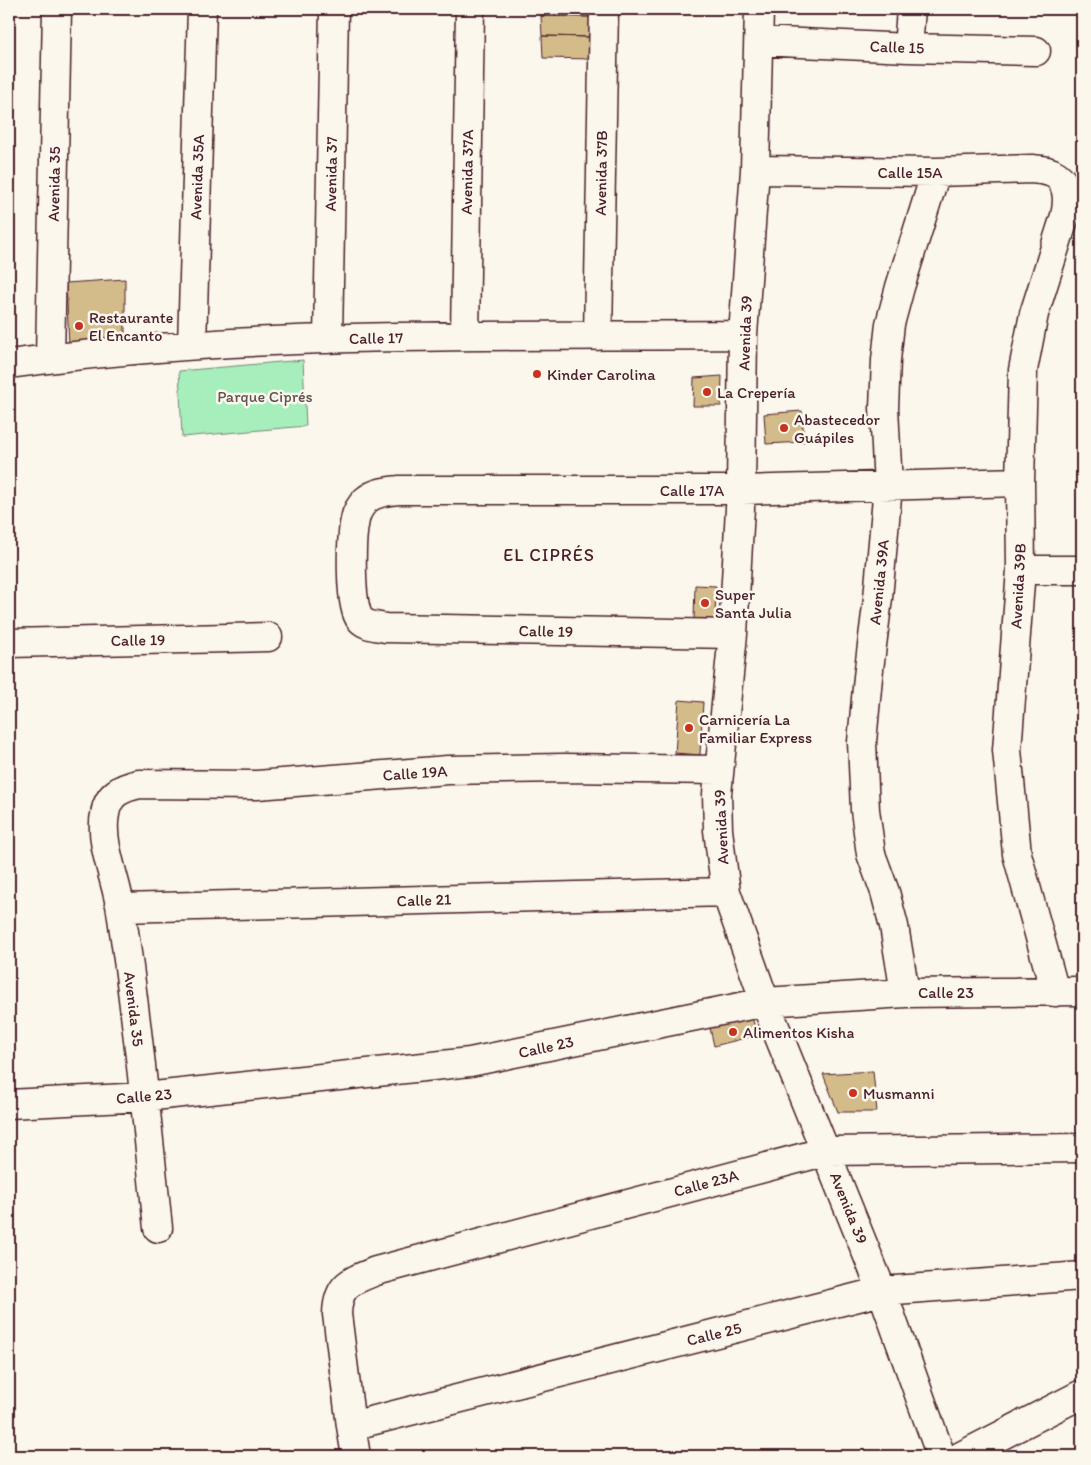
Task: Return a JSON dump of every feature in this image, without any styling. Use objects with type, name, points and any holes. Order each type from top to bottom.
[{"type":"street","name":"Avenida 35","points":[[50,358],[57,9]]},
{"type":"street","name":"Avenida 35A","points":[[192,345],[202,9]]},
{"type":"street","name":"Avenida 37","points":[[328,339],[334,9]]},
{"type":"street","name":"Avenida 37A","points":[[465,336],[470,9]]},
{"type":"street","name":"Avenida 37B","points":[[598,336],[604,9]]},
{"type":"street","name":"Avenida 39","points":[[759,9],[755,170],[743,335],[741,490],[733,634],[717,794],[718,830],[726,892],[766,1002],[882,1291],[941,1456]]},
{"type":"street","points":[[908,48],[911,9]]},
{"type":"street","name":"Calle 15","points":[[758,41],[908,48],[1036,51]]},
{"type":"street","name":"Calle 15A","points":[[755,170],[936,172],[1032,170],[1055,174],[1062,181]]},
{"type":"street","name":"Avenida 39A","points":[[904,993],[894,926],[885,892],[871,854],[865,810],[862,742],[888,486],[884,408],[890,324],[936,172]]},
{"type":"street","name":"Avenida 39B","points":[[1055,992],[1017,854],[1006,750],[1021,570],[1022,370],[1034,314],[1068,203],[1062,181]]},
{"type":"street","name":"Calle 17","points":[[9,364],[50,358],[192,345],[328,339],[465,336],[743,335]]},
{"type":"street","name":"Calle 17A","points":[[360,620],[355,610],[352,590],[355,518],[359,508],[366,500],[375,494],[386,491],[741,490],[1020,482]]},
{"type":"street","points":[[1021,570],[1082,570]]},
{"type":"street","name":"Calle 19","points":[[360,620],[369,625],[385,628],[733,634]]},
{"type":"street","name":"Calle 19","points":[[9,643],[268,637]]},
{"type":"street","name":"Calle 19A","points":[[113,795],[121,789],[139,784],[257,785],[448,770],[564,768],[720,770]]},
{"type":"street","name":"Avenida 35","points":[[113,795],[107,804],[103,828],[121,908],[145,1097],[158,1228]]},
{"type":"street","name":"Calle 21","points":[[121,908],[726,892]]},
{"type":"street","name":"Calle 23","points":[[9,1104],[145,1097],[470,1062],[766,1002],[904,993],[1082,991]]},
{"type":"street","name":"Calle 23A","points":[[351,1426],[337,1301],[342,1290],[350,1283],[376,1271],[826,1151],[1082,1148]]},
{"type":"street","name":"Calle 25","points":[[351,1426],[882,1291],[1082,1276]]},
{"type":"street","points":[[961,1456],[1082,1394]]},
{"type":"street","points":[[351,1426],[356,1456]]},
{"type":"green space","name":"Parque Ciprés","points":[[303,360],[306,426],[182,437],[179,371]]},
{"type":"building","points":[[541,9],[593,9],[593,17],[541,16]]},
{"type":"building","points":[[541,16],[593,17],[593,37],[542,36]]},
{"type":"building","points":[[542,36],[593,37],[593,59],[543,58]]},
{"type":"building","points":[[125,279],[125,336],[69,345],[66,283]]},
{"type":"building","name":"La Crepería","points":[[722,376],[721,406],[693,406],[694,378]]},
{"type":"building","name":"Abastecedor Guápiles","points":[[802,411],[804,442],[766,444],[764,414]]},
{"type":"building","name":"Super Santa Julia","points":[[695,585],[716,586],[715,620],[694,620]]},
{"type":"building","name":"Carnicería La Familiar Express","points":[[679,700],[703,702],[700,755],[675,753]]},
{"type":"building","name":"Alimentos Kisha","points":[[752,1017],[757,1035],[714,1046],[710,1028]]},
{"type":"building","name":"Musmanni","points":[[873,1071],[877,1112],[838,1112],[823,1074]]},
{"type":"place","name":"Restaurante El Encanto","points":[[79,326]]},
{"type":"place","name":"Kinder Carolina","points":[[537,374]]},
{"type":"place","name":"La Crepería","points":[[707,392]]},
{"type":"place","name":"Abastecedor Guápiles","points":[[784,428]]},
{"type":"place","name":"Super Santa Julia","points":[[705,603]]},
{"type":"place","name":"Carnicería La Familiar Express","points":[[689,728]]},
{"type":"place","name":"Alimentos Kisha","points":[[733,1032]]},
{"type":"place","name":"Musmanni","points":[[853,1093]]},
{"type":"district","name":"EL CIPRÉS","points":[[549,555]]}]
